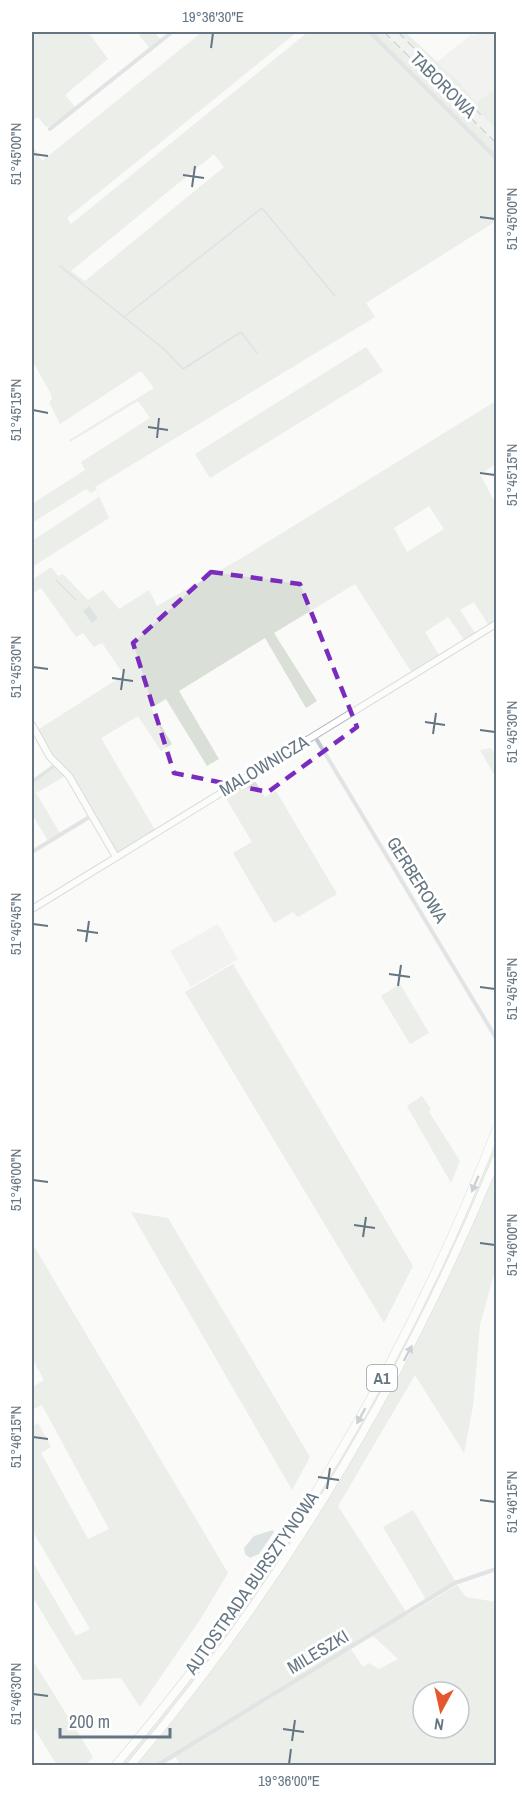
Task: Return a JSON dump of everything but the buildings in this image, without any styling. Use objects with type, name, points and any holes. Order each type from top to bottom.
[{"type":"highway","name":"AUTOSTRADA BURSZTYNOWA","points":[[115,1766],[224,1629],[320,1486],[388,1367],[443,1257],[496,1130]]},
{"type":"highway","name":"AUTOSTRADA BURSZTYNOWA","points":[[130,1766],[233,1636],[311,1520],[382,1401],[443,1282],[496,1160]]},
{"type":"street","points":[[50,129],[172,32]]},
{"type":"street","name":"TABOROWA","points":[[370,32],[496,158]]},
{"type":"street","name":"MALOWNICZA","points":[[32,909],[496,624]]},
{"type":"street","points":[[32,725],[48,755],[69,776],[116,857]]},
{"type":"street","name":"GERBEROWA","points":[[314,735],[496,1038]]},
{"type":"street","points":[[32,782],[57,764]]},
{"type":"street","points":[[32,852],[92,815]]},
{"type":"street","name":"MILESZKI","points":[[156,1766],[455,1583],[496,1569]]},
{"type":"highlighted area","points":[[211,572],[300,584],[357,727],[268,792],[174,773],[133,643]]},
{"type":"shaded area","points":[[32,32],[88,32],[108,59],[65,95],[75,107],[52,127],[46,127],[38,117],[32,121]]},
{"type":"shaded area","points":[[144,32],[154,32],[160,39],[165,36],[143,52],[149,47],[139,35]]},
{"type":"shaded area","points":[[202,32],[297,32],[67,218],[71,224],[308,32],[368,32],[496,160],[496,221],[366,303],[375,317],[95,487],[109,518],[32,567],[32,541],[99,497],[96,490],[91,493],[86,489],[32,523],[32,504],[85,470],[81,462],[150,418],[138,401],[70,442],[69,440],[154,388],[141,371],[60,424],[49,402],[52,399],[51,394],[32,360],[32,144],[42,161]],"holes":[[[214,154],[224,167],[85,281],[71,271]]]},
{"type":"shaded area","points":[[372,32],[382,32],[496,145],[496,156]]},
{"type":"shaded area","points":[[382,32],[400,32],[496,129],[496,145]]},
{"type":"shaded area","points":[[400,32],[405,32],[459,82],[476,103],[496,88],[496,129]]},
{"type":"shaded area","points":[[480,32],[496,32],[496,88],[476,103],[459,82],[437,62],[472,34],[474,36]]},
{"type":"shaded area","points":[[366,347],[383,371],[210,478],[195,454]]},
{"type":"shaded area","points":[[496,401],[496,464],[480,474],[493,499],[496,497],[496,622],[489,626],[474,602],[460,610],[476,634],[465,641],[448,617],[425,632],[440,657],[412,673],[355,584],[274,633],[317,701],[306,708],[265,638],[179,691],[219,759],[207,766],[166,699],[151,708],[172,744],[161,751],[138,716],[101,738],[155,830],[121,852],[117,852],[32,723],[34,722],[39,729],[124,675],[102,643],[94,647],[83,633],[76,637],[41,588],[32,594],[32,580],[51,567],[58,576],[63,574],[88,600],[103,590],[119,609],[149,590],[157,606],[240,559]],"holes":[[[429,506],[444,529],[407,552],[394,528]]]},
{"type":"shaded area","points":[[89,606],[98,618],[92,623],[83,611]]},
{"type":"shaded area","points":[[491,748],[496,757],[496,778],[480,750]]},
{"type":"shaded area","points":[[57,767],[67,775],[36,793],[60,833],[48,841],[32,814],[32,784]]},
{"type":"shaded area","points":[[253,778],[265,797],[276,791],[337,894],[298,917],[293,912],[274,923],[233,853],[252,842],[224,795]]},
{"type":"shaded area","points":[[218,924],[238,959],[191,987],[170,951]]},
{"type":"shaded area","points":[[233,964],[413,1266],[384,1323],[185,992]]},
{"type":"shaded area","points":[[400,984],[429,1033],[410,1044],[381,996]]},
{"type":"shaded area","points":[[422,1096],[431,1109],[429,1112],[460,1161],[451,1183],[407,1106]]},
{"type":"shaded area","points":[[496,1136],[496,1154],[461,1236],[380,1397],[336,1474],[288,1550],[237,1624],[127,1765],[118,1766],[229,1625],[373,1400]]},
{"type":"shaded area","points":[[496,1171],[496,1267],[480,1325],[473,1406],[464,1453],[415,1375],[338,1506],[408,1615],[457,1585],[466,1597],[496,1602],[496,1765],[180,1766],[176,1757],[161,1765],[134,1766],[242,1627],[291,1555],[337,1482],[422,1329]],"holes":[[[373,1636],[398,1659],[379,1669],[369,1663],[363,1667],[351,1649]]]},
{"type":"shaded area","points":[[131,1212],[168,1218],[310,1457],[292,1490]]},
{"type":"shaded area","points":[[32,1243],[228,1573],[201,1618],[140,1707],[121,1678],[83,1680],[32,1596],[32,1561],[76,1636],[90,1629],[32,1530],[32,1426],[38,1423],[51,1447],[41,1453],[88,1539],[109,1529],[42,1405],[32,1410],[32,1384],[33,1387],[44,1380],[32,1358]]},
{"type":"shaded area","points":[[413,1510],[455,1581],[427,1601],[383,1527]]},
{"type":"shaded area","points":[[273,1530],[274,1532],[259,1554],[250,1558],[245,1554],[244,1548],[254,1536]]},
{"type":"shaded area","points":[[32,1659],[93,1757],[85,1765],[57,1765],[32,1725]]},
{"type":"waterway","points":[[124,317],[262,208],[335,296]]},
{"type":"waterway","points":[[60,266],[164,349],[183,369],[241,332],[257,353]]},
{"type":"waterway","points":[[56,580],[76,600]]},
{"type":"railway","points":[[384,32],[496,143]]},
{"type":"railway","points":[[398,32],[482,116]]}]
